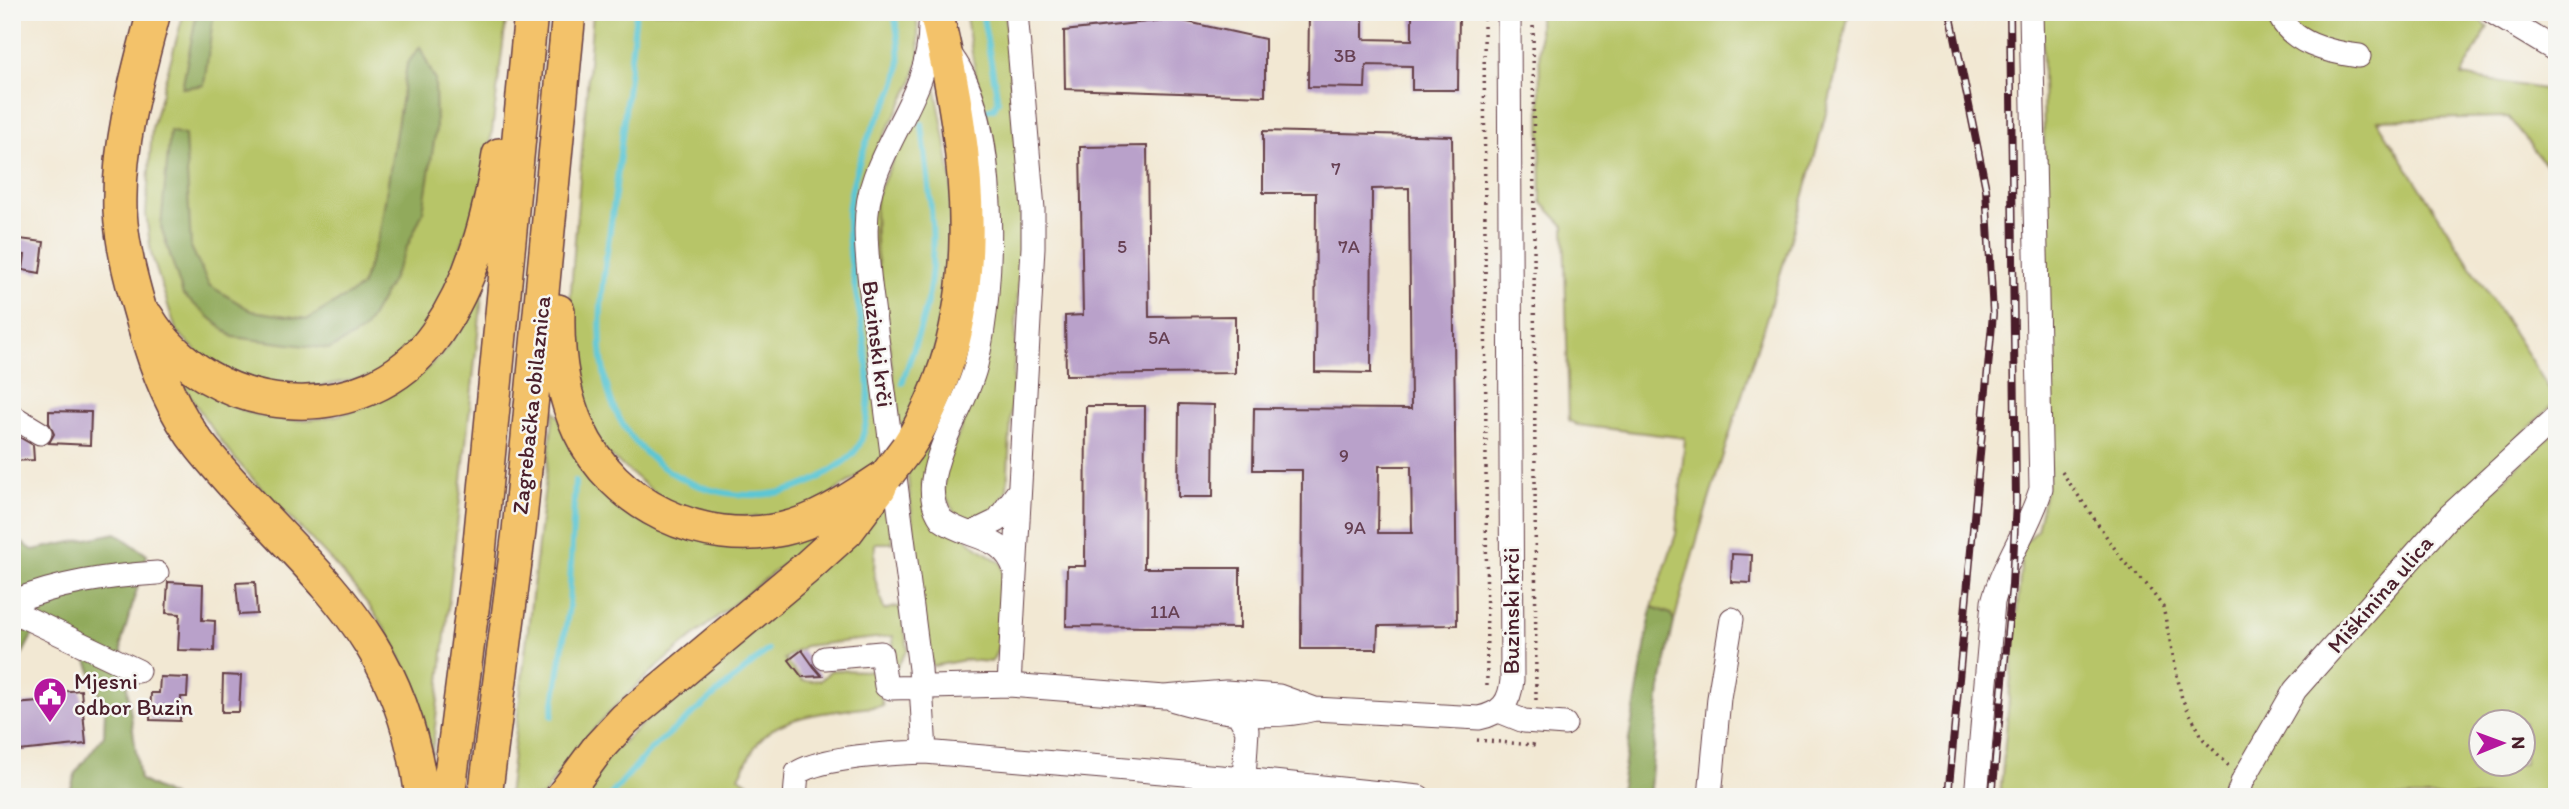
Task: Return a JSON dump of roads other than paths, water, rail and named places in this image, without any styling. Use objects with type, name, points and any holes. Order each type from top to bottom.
[{"type":"highway","points":[[154,12],[129,114],[121,163],[120,210],[127,263],[159,375],[200,445],[332,589],[365,632],[383,662],[409,728],[422,797]]},
{"type":"highway","points":[[137,300],[152,325],[186,361],[217,382],[255,398],[292,404],[328,402],[372,387],[395,373],[418,355],[435,335],[470,271],[494,184],[515,28],[520,12]]},
{"type":"highway","name":"Zagrebačka obilaznica","points":[[448,797],[478,563],[531,12]]},
{"type":"highway","points":[[562,797],[599,747],[625,719],[848,531],[865,511],[907,448],[942,376],[956,332],[967,260],[965,187],[944,47],[936,12]]},
{"type":"highway","points":[[568,26],[577,84],[558,311],[559,353],[571,410],[579,431],[601,464],[625,490],[652,509],[699,528],[724,533],[767,532],[807,521],[827,513],[887,476]]},
{"type":"highway","name":"Zagrebačka obilaznica","points":[[485,797],[519,530],[568,26]]},
{"type":"street","name":"Buzinski krči","points":[[925,752],[921,687],[870,284],[865,225],[875,175],[922,81],[930,41],[930,12]]},
{"type":"street","points":[[1009,685],[1033,209],[1016,12]]},
{"type":"street","name":"Buzinski krči","points":[[1493,705],[1508,700],[1512,680],[1509,12]]},
{"type":"street","points":[[1976,797],[1993,602],[1999,580],[2032,518],[2041,489],[2031,12]]},
{"type":"street","points":[[2278,12],[2281,20],[2303,41],[2332,53],[2359,56]]},
{"type":"street","points":[[2492,12],[2557,51]]},
{"type":"street","points":[[944,47],[965,77],[975,101],[987,186],[990,271],[976,367],[937,461],[933,498],[942,520],[999,545],[1012,560],[1015,570]]},
{"type":"street","points":[[12,416],[40,433]]},
{"type":"street","name":"Miškinina ulica","points":[[2240,789],[2295,690],[2449,516],[2557,417]]},
{"type":"street","points":[[972,533],[997,521],[1018,492]]},
{"type":"street","points":[[12,603],[37,592],[92,579],[157,573]]},
{"type":"street","points":[[12,611],[138,671]]},
{"type":"street","points":[[1710,797],[1719,698],[1731,619]]},
{"type":"street","points":[[825,658],[881,653],[886,686],[891,688],[1009,685],[1164,697],[1264,716],[1315,709],[1479,718],[1493,705],[1524,721],[1565,724]]},
{"type":"street","points":[[1164,697],[1226,691],[1292,699],[1315,709]]},
{"type":"street","points":[[1226,691],[1240,713],[1248,738],[1244,779]]},
{"type":"street","points":[[1248,738],[1275,705],[1292,699]]},
{"type":"street","points":[[795,797],[797,773],[804,768],[848,760],[925,752],[1419,797]]},
{"type":"waterway","points":[[636,12],[602,294],[600,320],[603,370],[609,394],[623,425],[644,451],[670,472],[700,486],[732,494],[765,494],[798,487],[843,462],[852,455],[861,441],[869,388],[867,359],[852,269],[848,214],[853,182],[863,151],[897,78],[899,55],[894,12]]},
{"type":"waterway","points":[[982,12],[998,101],[994,108],[987,110]]},
{"type":"waterway","points":[[902,383],[925,311],[932,264],[932,218],[922,124]]},
{"type":"waterway","points":[[552,716],[569,606],[575,481]]},
{"type":"waterway","points":[[609,797],[650,750],[768,650]]},
{"type":"railway","points":[[1948,797],[1993,314],[1986,189],[1950,12]]},
{"type":"railway","points":[[1992,797],[2012,585],[2016,501],[2010,12]]},
{"type":"place","name":"Mjesni odbor Buzin","points":[[50,724]]}]
